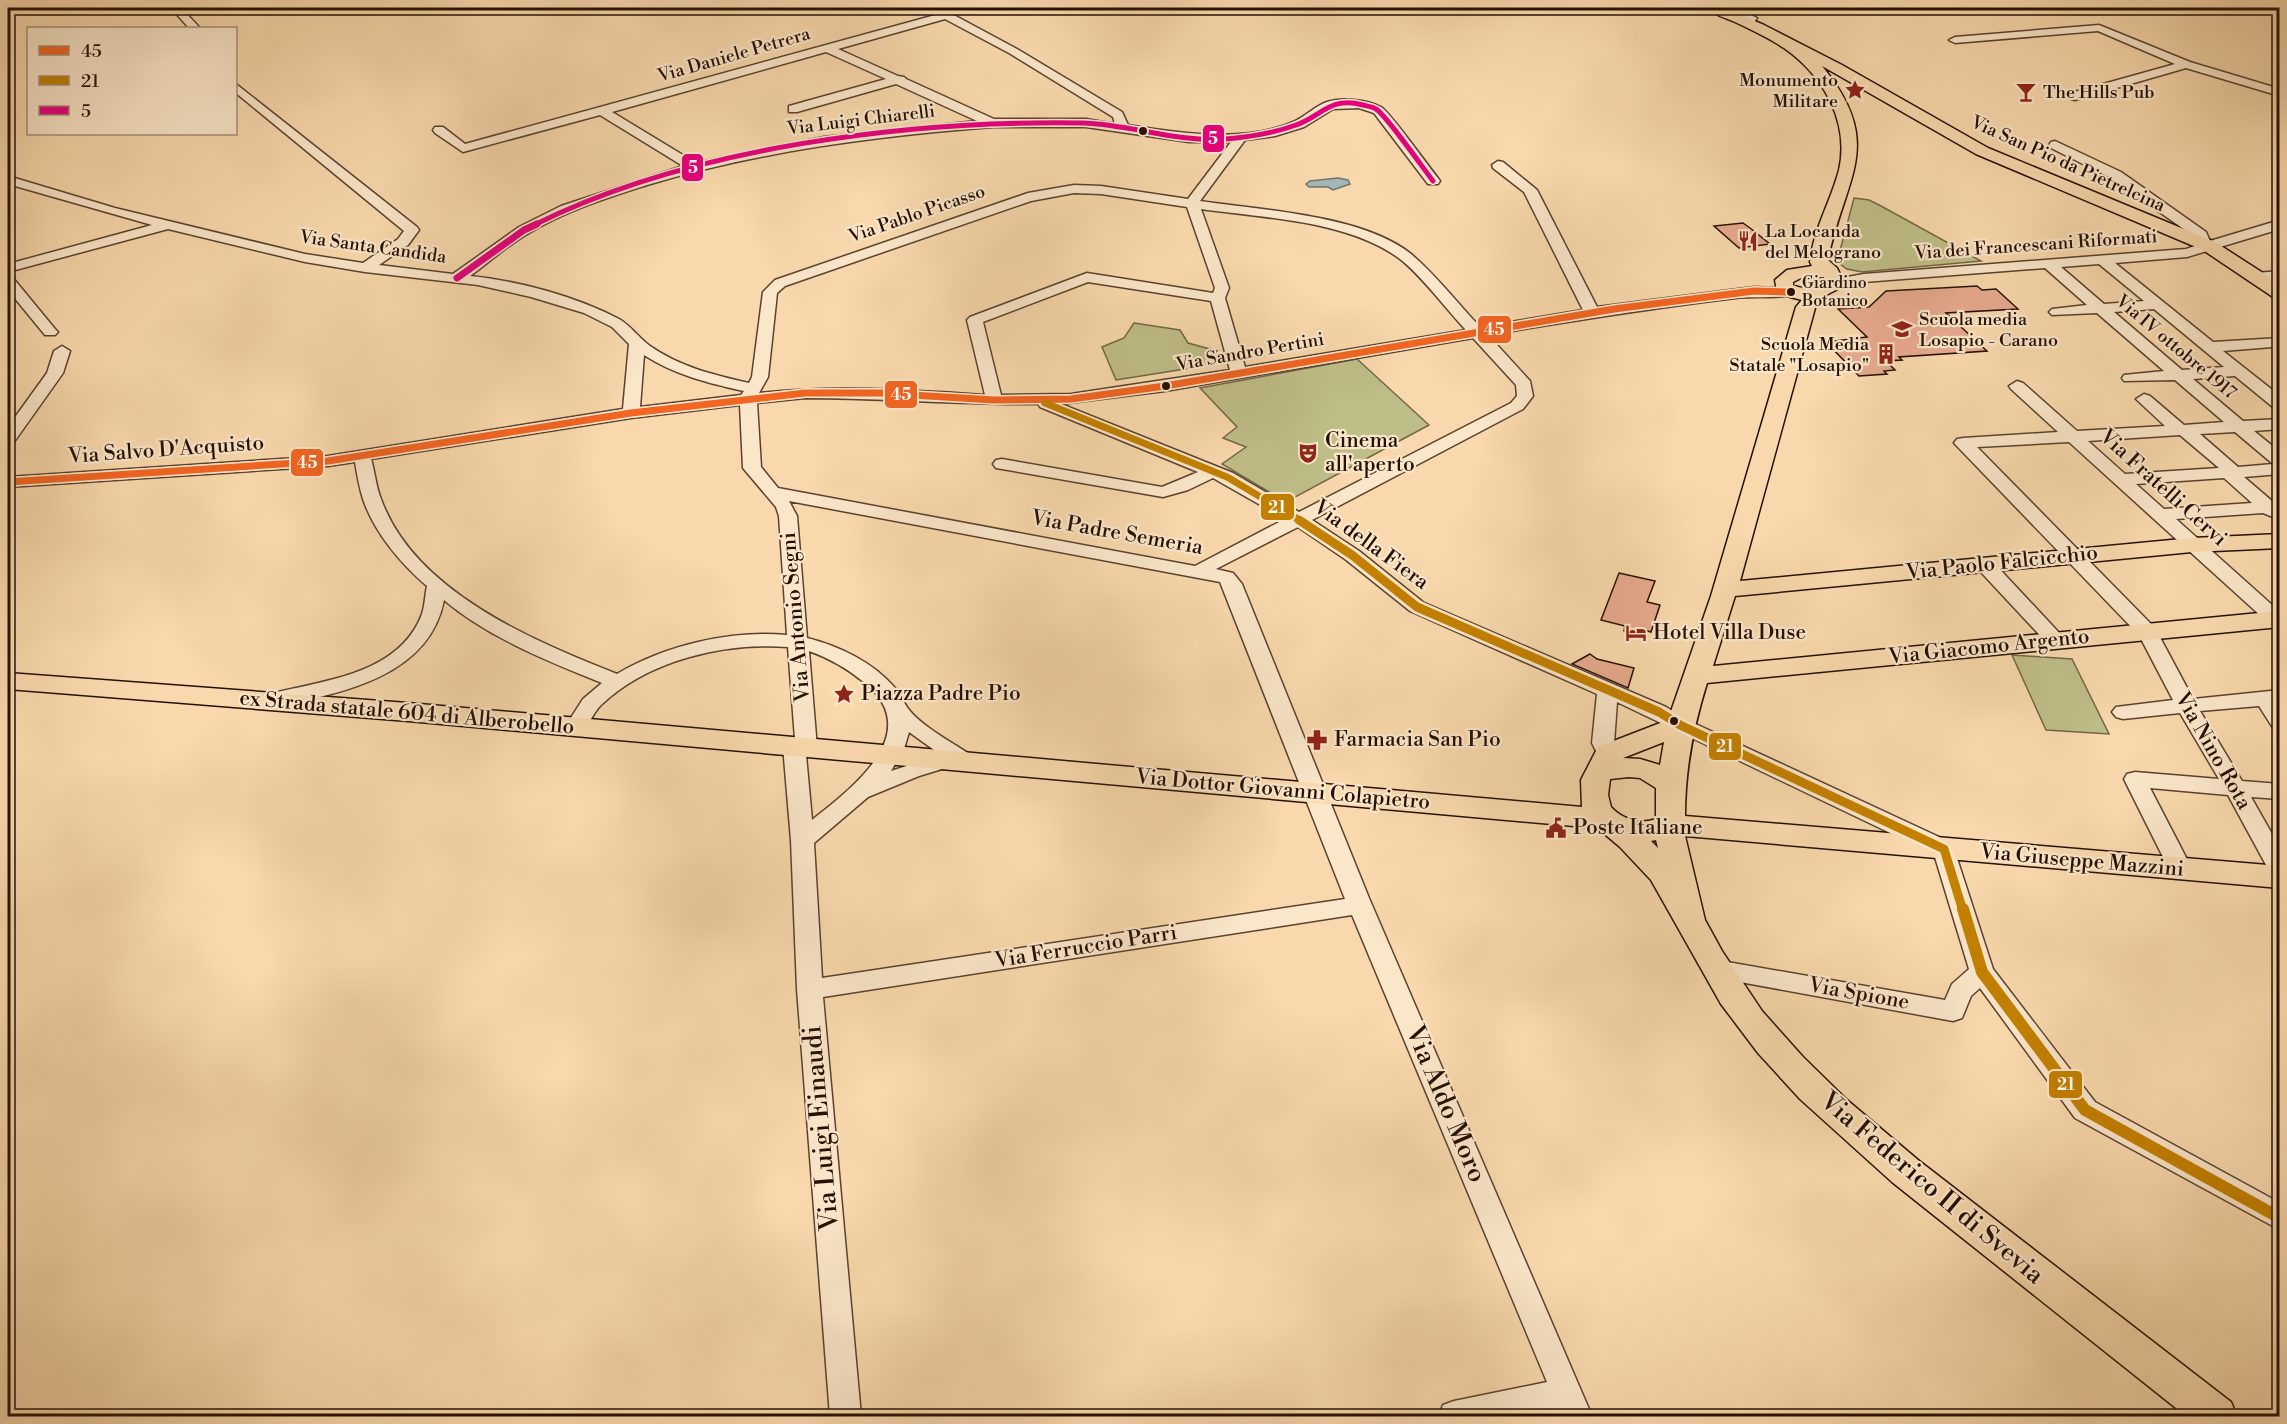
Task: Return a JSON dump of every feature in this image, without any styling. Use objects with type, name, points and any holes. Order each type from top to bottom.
[{"type":"main road","points":[[1680,725],[1603,764],[1593,800],[1608,820],[1651,831],[1669,825],[1671,790],[1680,725],[1698,676],[1724,590],[1809,284],[1848,169],[1851,147],[1845,113],[1810,63],[1786,43],[1714,8]]},
{"type":"main road","name":"Via San Pio da Pietrelcina","points":[[1786,43],[1864,83],[1982,151],[2207,245],[2271,276],[2280,293]]},
{"type":"main road","name":"Via Paolo Falcicchio","points":[[1724,590],[2192,545],[2280,541]]},
{"type":"main road","name":"Via Giacomo Argento","points":[[1698,676],[2278,620]]},
{"type":"main road","name":"ex Strada statale 604 di Alberobello","points":[[8,681],[891,755]]},
{"type":"main road","name":"Via Dottor Giovanni Colapietro","points":[[891,755],[1608,820]]},
{"type":"main road","points":[[1603,764],[1615,768],[1644,770],[1659,776],[1669,784],[1671,790]]},
{"type":"main road","name":"Via Federico II di Svevia","points":[[1608,820],[1653,862],[1690,920],[1733,996],[1776,1051],[1858,1132],[2217,1416]]},
{"type":"main road","name":"Via Giuseppe Mazzini","points":[[1669,825],[2280,877]]},
{"type":"main road","name":"Via Federico II di Svevia","points":[[1669,825],[1690,920]]},
{"type":"street","points":[[176,8],[194,27]]},
{"type":"street","points":[[1728,8],[1752,18],[1748,23]]},
{"type":"street","name":"Via Daniele Petrera","points":[[439,130],[462,148],[827,48],[944,13],[1013,51],[1118,115],[1122,126]]},
{"type":"street","points":[[1955,40],[2099,28],[2186,64],[2280,93]]},
{"type":"street","points":[[827,48],[900,79],[993,123]]},
{"type":"street","points":[[2075,96],[2186,64]]},
{"type":"street","points":[[793,109],[900,79]]},
{"type":"street","points":[[237,89],[412,230],[404,242],[365,268]]},
{"type":"street","name":"Via Luigi Chiarelli","points":[[457,278],[511,238],[566,209],[694,167],[834,139],[993,123],[1076,123],[1122,126],[1189,138],[1240,138],[1290,128],[1308,120],[1330,105],[1365,104],[1378,110],[1433,181]]},
{"type":"street","points":[[602,111],[694,167]]},
{"type":"street","points":[[1239,374],[1218,298],[1222,288],[1192,203],[1240,138]]},
{"type":"street","points":[[2055,145],[2116,175],[2201,235],[2207,245]]},
{"type":"street","points":[[1498,165],[1530,190],[1592,313]]},
{"type":"street","name":"Via Santa Candida","points":[[8,180],[111,212],[294,256],[365,268],[501,285],[566,302],[617,324],[653,357],[751,394]]},
{"type":"street","name":"Via Pablo Picasso","points":[[771,492],[752,468],[751,394],[760,377],[768,298],[773,288],[785,280],[1028,197],[1051,192],[1101,190],[1192,203],[1332,225],[1377,239],[1406,257],[1524,384],[1525,396],[1517,406],[1297,518],[1199,571]]},
{"type":"street","points":[[8,268],[167,225]]},
{"type":"street","points":[[2273,227],[2280,235]]},
{"type":"street","name":"Via dei Francescani Riformati","points":[[1809,284],[2178,254],[2273,227]]},
{"type":"street","points":[[2102,259],[2280,405]]},
{"type":"street","name":"Via IV ottobre 1917","points":[[2047,263],[2280,461]]},
{"type":"street","points":[[994,400],[975,320],[1087,278],[1218,298]]},
{"type":"street","points":[[8,281],[50,332]]},
{"type":"street","name":"Via Sandro Pertini","points":[[751,394],[833,392],[1037,400],[1135,391],[1592,313],[1809,284]]},
{"type":"street","points":[[2057,312],[2157,304]]},
{"type":"street","points":[[632,413],[637,342]]},
{"type":"street","points":[[2209,347],[2277,344]]},
{"type":"street","points":[[8,438],[55,373],[62,351]]},
{"type":"street","points":[[2130,378],[2238,371]]},
{"type":"street","name":"Via Fratelli Cervi","points":[[2017,386],[2119,480],[2278,620]]},
{"type":"street","name":"Via Salvo D'Acquisto","points":[[8,482],[212,470],[362,456],[751,394]]},
{"type":"street","points":[[2144,399],[2275,511]]},
{"type":"street","name":"Via della Fiera","points":[[1037,400],[1227,477],[1297,518],[1352,555],[1418,607],[1659,712],[1680,725],[1944,849]]},
{"type":"street","points":[[2072,436],[2280,424]]},
{"type":"street","name":"Via Nino Rota","points":[[2072,436],[1963,443],[2148,632],[2186,705],[2280,870]]},
{"type":"street","points":[[362,456],[366,484],[396,544],[437,585],[472,613],[505,631],[577,666],[617,681]]},
{"type":"street","points":[[1002,464],[1163,492],[1182,486],[1213,471]]},
{"type":"street","points":[[2119,480],[2280,469]]},
{"type":"street","name":"Via Padre Semeria","points":[[771,492],[1226,577],[1232,584],[1314,793]]},
{"type":"street","name":"Via Antonio Segni","points":[[771,492],[784,506],[788,516],[799,642],[800,747]]},
{"type":"street","points":[[2159,515],[2275,511]]},
{"type":"street","points":[[1984,565],[2056,641]]},
{"type":"street","points":[[265,701],[314,693],[348,683],[399,658],[420,636],[429,622],[435,606],[437,585]]},
{"type":"street","points":[[576,728],[594,700],[617,681],[690,651],[746,642],[780,640],[799,642],[824,650],[870,677],[885,690],[900,720],[891,755],[857,794],[802,840]]},
{"type":"street","points":[[1603,764],[1608,691]]},
{"type":"street","points":[[2124,712],[2272,697],[2280,723]]},
{"type":"street","points":[[897,711],[957,762]]},
{"type":"street","name":"Via Luigi Einaudi","points":[[800,747],[802,840],[810,989],[845,1416]]},
{"type":"street","points":[[857,794],[912,770],[957,762]]},
{"type":"street","points":[[2180,869],[2135,779],[2280,792]]},
{"type":"street","name":"Via Aldo Moro","points":[[1314,793],[1572,1405]]},
{"type":"street","points":[[1944,849],[1982,972],[2085,1110],[2280,1218]]},
{"type":"street","name":"Via Ferruccio Parri","points":[[810,989],[1362,905]]},
{"type":"street","name":"Via Spione","points":[[1716,969],[1953,1011],[1961,991],[1982,972]]},
{"type":"street","points":[[1454,1416],[1572,1405]]},
{"type":"shaded area","points":[[1338,178],[1348,180],[1350,184],[1333,190],[1328,187],[1309,187],[1306,184],[1310,181]]},
{"type":"shaded area","name":"Giardino Botanico","points":[[1854,198],[1869,200],[1981,261],[1862,272],[1847,269],[1837,262]]},
{"type":"shaded area","points":[[1134,323],[1180,330],[1188,343],[1217,351],[1204,366],[1116,380],[1102,347],[1124,338]]},
{"type":"shaded area","points":[[1357,359],[1429,425],[1286,502],[1222,464],[1246,447],[1223,438],[1237,427],[1200,388]]},
{"type":"shaded area","points":[[2012,655],[2072,659],[2109,734],[2046,730]]},
{"type":"building","name":"La Locanda del Melograno","points":[[1743,223],[1770,244],[1739,248],[1714,226]]},
{"type":"building","points":[[1977,286],[1982,290],[1996,289],[2018,309],[1946,313],[1987,351],[1899,357],[1902,360],[1886,361],[1895,370],[1884,371],[1887,374],[1859,376],[1826,342],[1867,337],[1838,309],[1869,307],[1886,291]]},
{"type":"building","points":[[1619,573],[1655,581],[1647,602],[1660,605],[1651,632],[1644,630],[1642,636],[1624,631],[1625,626],[1601,620]]},
{"type":"building","points":[[1590,654],[1597,659],[1634,668],[1628,688],[1572,664]]},
{"type":"transit line","name":"5","points":[[457,278],[524,230],[566,209],[615,191],[694,167],[762,152],[824,141],[918,129],[993,123],[1086,123],[1189,138],[1224,139],[1275,132],[1300,124],[1330,105],[1360,104],[1378,110],[1433,181]]},
{"type":"transit line","name":"45","points":[[8,482],[328,461],[631,413],[805,393],[879,393],[994,400],[1071,399],[1165,386],[1614,309],[1754,291],[1791,292]]},
{"type":"transit line","name":"21","points":[[1045,403],[1227,477],[1311,527],[1352,555],[1417,607],[1659,712],[1680,725],[1944,849],[1982,972],[2085,1110],[2280,1218]]},
{"type":"place","name":"Monumento Militare","points":[[1855,90]]},
{"type":"place","name":"The Hills Pub","points":[[2026,92]]},
{"type":"place","name":"La Locanda del Melograno","points":[[1748,241]]},
{"type":"place","name":"Giardino Botanico","points":[[1791,292]]},
{"type":"place","name":"Scuola media Losapio - Carano","points":[[1902,329]]},
{"type":"place","name":"Scuola Media Statale \"Losapio\"","points":[[1886,354]]},
{"type":"place","name":"Cinema all'aperto","points":[[1308,453]]},
{"type":"place","name":"Hotel Villa Duse","points":[[1636,633]]},
{"type":"place","name":"Piazza Padre Pio","points":[[844,694]]},
{"type":"place","name":"Farmacia San Pio","points":[[1317,740]]},
{"type":"place","name":"Poste Italiane","points":[[1556,828]]}]
